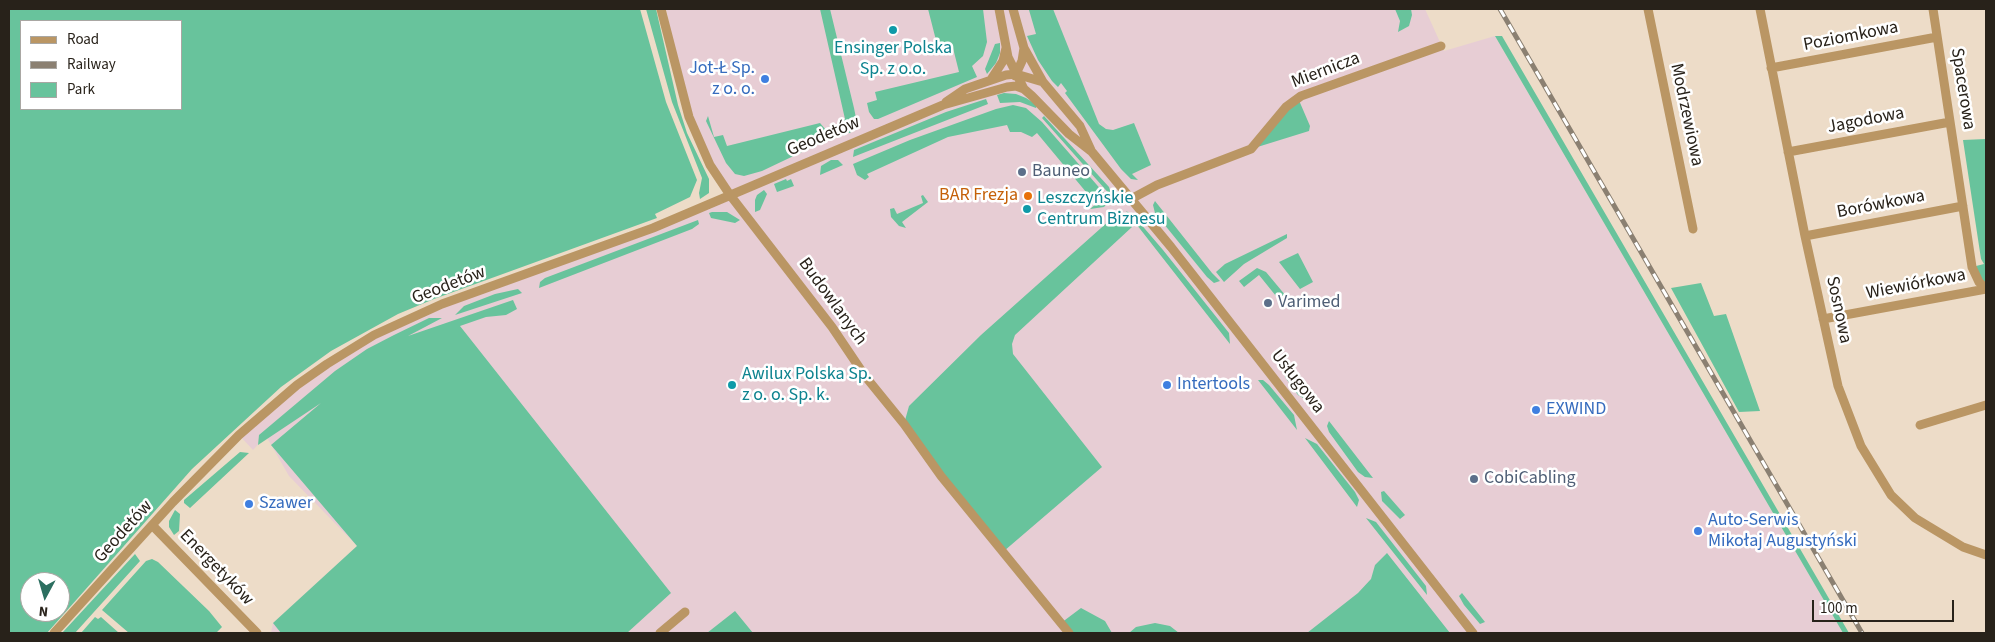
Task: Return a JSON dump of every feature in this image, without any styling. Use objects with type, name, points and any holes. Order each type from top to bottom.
[{"type":"street","name":"Budowlanych","points":[[660,9],[689,117],[710,165],[730,195],[826,319],[865,376],[904,424],[941,476],[1069,633]]},
{"type":"street","name":"Usługowa","points":[[999,9],[1006,48],[1024,89],[1069,134],[1092,152],[1171,247],[1473,633]]},
{"type":"street","name":"Usługowa","points":[[1013,9],[1024,48],[1043,82],[1080,126],[1092,152]]},
{"type":"street","name":"Modrzewiowa","points":[[1648,9],[1693,229]]},
{"type":"street","name":"Sosnowa","points":[[1760,9],[1805,236],[1838,386],[1861,446],[1891,496],[1915,518],[1964,547],[1986,555]]},
{"type":"street","name":"Spacerowa","points":[[1932,9],[1972,267],[1979,282],[1986,289]]},
{"type":"street","name":"Poziomkowa","points":[[1771,68],[1937,37]]},
{"type":"street","name":"Miernicza","points":[[1131,199],[1157,185],[1251,149],[1286,106],[1301,96],[1441,46]]},
{"type":"street","points":[[992,78],[1003,61],[1006,48]]},
{"type":"street","points":[[1024,48],[1022,61],[1007,87],[1024,89]]},
{"type":"street","name":"Geodetów","points":[[943,105],[965,89],[992,78],[1016,74],[1043,82]]},
{"type":"street","name":"Geodetów","points":[[54,633],[218,455],[267,410],[327,364],[374,335],[442,304],[601,249],[943,105],[1007,87]]},
{"type":"street","name":"Jagodowa","points":[[1788,152],[1950,122]]},
{"type":"street","name":"Borówkowa","points":[[1805,236],[1963,206]]},
{"type":"street","name":"Wiewiórkowa","points":[[1823,319],[1986,289]]},
{"type":"street","points":[[1920,425],[1986,405]]},
{"type":"street","name":"Energetyków","points":[[152,525],[257,633]]},
{"type":"street","points":[[660,633],[685,612]]},
{"type":"shaded area","points":[[666,9],[1425,9],[1444,51],[1495,36],[1843,633],[271,633],[273,623],[357,546],[289,476],[266,436],[253,450],[239,435],[267,410],[374,335],[730,195],[689,117]]},
{"type":"green space","points":[[9,9],[640,9],[666,102],[697,180],[690,197],[655,214],[657,218],[434,299],[398,314],[331,351],[281,387],[192,469],[70,607],[70,572],[20,572],[20,622],[57,622],[47,633],[9,633]]},
{"type":"green space","points":[[646,9],[656,9],[678,105],[687,133],[709,179],[709,193],[700,199],[699,193],[702,178],[672,102]]},
{"type":"green space","points":[[820,9],[830,9],[854,108],[857,123],[850,133],[842,132],[837,123],[845,119]]},
{"type":"green space","points":[[928,9],[983,9],[987,42],[983,56],[972,66],[977,77],[878,119],[874,119],[869,112],[867,103],[877,100],[875,92],[959,72],[952,44],[938,48]]},
{"type":"green space","points":[[1053,9],[1099,124],[1106,129],[1113,130],[1134,123],[1151,165],[1132,174],[1138,180],[1131,179],[1121,169],[1065,93],[1067,91],[1061,83],[1058,87],[1038,60],[1027,36],[1036,34],[1029,10]]},
{"type":"green space","points":[[1395,9],[1411,9],[1412,15],[1409,26],[1398,32],[1400,21]]},
{"type":"green space","points":[[1495,36],[1502,36],[1849,633],[1843,633]]},
{"type":"green space","points":[[1000,43],[1000,53],[996,63],[987,74],[985,69],[995,44]]},
{"type":"green space","points":[[1004,93],[1016,94],[1026,98],[1037,105],[1036,108],[1020,102],[1000,103],[997,95]]},
{"type":"green space","points":[[1298,98],[1310,126],[1309,131],[1251,149]]},
{"type":"green space","points":[[986,99],[988,104],[853,157],[854,150],[946,112]]},
{"type":"green space","points":[[1013,105],[1026,108],[1042,122],[1110,200],[1104,207],[1090,209],[1096,204],[1037,133],[1032,137],[1021,132],[1010,132],[1007,125],[948,137],[867,174],[869,177],[865,180],[857,175],[853,164],[910,140],[996,109]]},
{"type":"green space","points":[[708,116],[714,137],[723,135],[727,146],[820,123],[826,130],[825,141],[762,171],[744,176],[735,174],[726,163],[706,121]]},
{"type":"green space","points":[[1044,116],[1109,187],[1112,197],[1042,118]]},
{"type":"green space","points":[[1986,139],[1986,289],[1972,267],[1984,264],[1981,259],[1963,140]]},
{"type":"green space","points":[[831,160],[838,160],[843,165],[820,175],[821,166]]},
{"type":"green space","points":[[786,179],[787,181],[791,179],[794,186],[777,192],[774,184]]},
{"type":"green space","points":[[764,190],[767,194],[760,210],[755,212],[757,195]]},
{"type":"green space","points":[[923,195],[928,202],[902,222],[906,228],[899,226],[891,217],[890,209],[894,208],[897,214],[923,203],[921,196]]},
{"type":"green space","points":[[1155,201],[1220,281],[1214,283],[1207,277],[1155,213],[1153,205]]},
{"type":"green space","points":[[1119,210],[1132,227],[1015,335],[1012,344],[1013,354],[1102,467],[1004,551],[904,424],[909,406],[981,335],[1110,220],[1108,217]]},
{"type":"green space","points":[[1126,211],[1133,215],[1163,250],[1229,333],[1230,344]]},
{"type":"green space","points":[[727,212],[740,220],[735,223],[711,218],[709,213]]},
{"type":"green space","points":[[698,220],[699,224],[692,229],[539,288],[540,282],[545,278]]},
{"type":"green space","points":[[1287,234],[1287,238],[1244,264],[1224,282],[1216,272],[1225,264]]},
{"type":"green space","points":[[1298,253],[1313,282],[1300,289],[1279,262]]},
{"type":"green space","points":[[1257,268],[1266,272],[1286,296],[1280,301],[1259,275],[1244,287],[1239,281]]},
{"type":"green space","points":[[1701,283],[1714,316],[1726,314],[1760,411],[1739,412],[1671,288]]},
{"type":"green space","points":[[518,289],[522,293],[455,315],[464,306],[495,294]]},
{"type":"green space","points":[[513,300],[517,309],[506,315],[486,317],[460,326],[671,593],[627,633],[281,633],[273,623],[357,546],[271,445],[321,403],[258,445],[259,435],[335,371],[367,349],[429,318],[442,318],[408,336]]},
{"type":"green space","points":[[1286,366],[1312,400],[1298,395],[1285,377]]},
{"type":"green space","points":[[1258,380],[1263,380],[1269,385],[1294,415],[1297,430]]},
{"type":"green space","points":[[1329,421],[1373,478],[1365,477],[1358,472],[1329,432],[1327,426]]},
{"type":"green space","points":[[1305,438],[1317,444],[1355,492],[1359,500],[1357,507]]},
{"type":"green space","points":[[240,452],[249,453],[190,508],[184,503],[184,500]]},
{"type":"green space","points":[[1384,491],[1405,515],[1400,519],[1382,501],[1381,492]]},
{"type":"green space","points":[[175,510],[180,514],[179,531],[174,535],[169,527],[169,521]]},
{"type":"green space","points":[[1366,518],[1376,522],[1426,586],[1427,595]]},
{"type":"green space","points":[[1387,553],[1450,633],[1307,633],[1358,593],[1371,579],[1375,565]]},
{"type":"green space","points":[[135,554],[140,561],[75,633],[62,633]]},
{"type":"green space","points":[[152,559],[158,562],[209,611],[222,627],[216,633],[129,633],[102,610],[146,561]]},
{"type":"green space","points":[[1462,593],[1485,622],[1480,624],[1464,605],[1459,596]]},
{"type":"green space","points":[[1081,608],[1105,621],[1112,633],[1069,633],[1061,623]]},
{"type":"green space","points":[[735,611],[753,633],[707,633]]},
{"type":"green space","points":[[95,617],[98,619],[101,617],[119,633],[81,633]]},
{"type":"green space","points":[[1155,623],[1170,626],[1179,633],[1129,633],[1136,627]]},
{"type":"railway","points":[[1500,9],[1862,633]]},
{"type":"place","name":"Ensinger Polska Sp. z o.o.","points":[[893,30]]},
{"type":"place","name":"Jot-Ł Sp. z o. o.","points":[[765,79]]},
{"type":"place","name":"Bauneo","points":[[1022,172]]},
{"type":"place","name":"BAR Frezja","points":[[1028,196]]},
{"type":"place","name":"Leszczyńskie Centrum Biznesu","points":[[1027,209]]},
{"type":"place","name":"Varimed","points":[[1268,303]]},
{"type":"place","name":"Awilux Polska Sp. z o. o. Sp. k.","points":[[732,385]]},
{"type":"place","name":"Intertools","points":[[1167,385]]},
{"type":"place","name":"EXWIND","points":[[1536,410]]},
{"type":"place","name":"CobiCabling","points":[[1474,479]]},
{"type":"place","name":"Szawer","points":[[249,504]]},
{"type":"place","name":"Auto-Serwis Mikołaj Augustyński","points":[[1698,531]]}]
